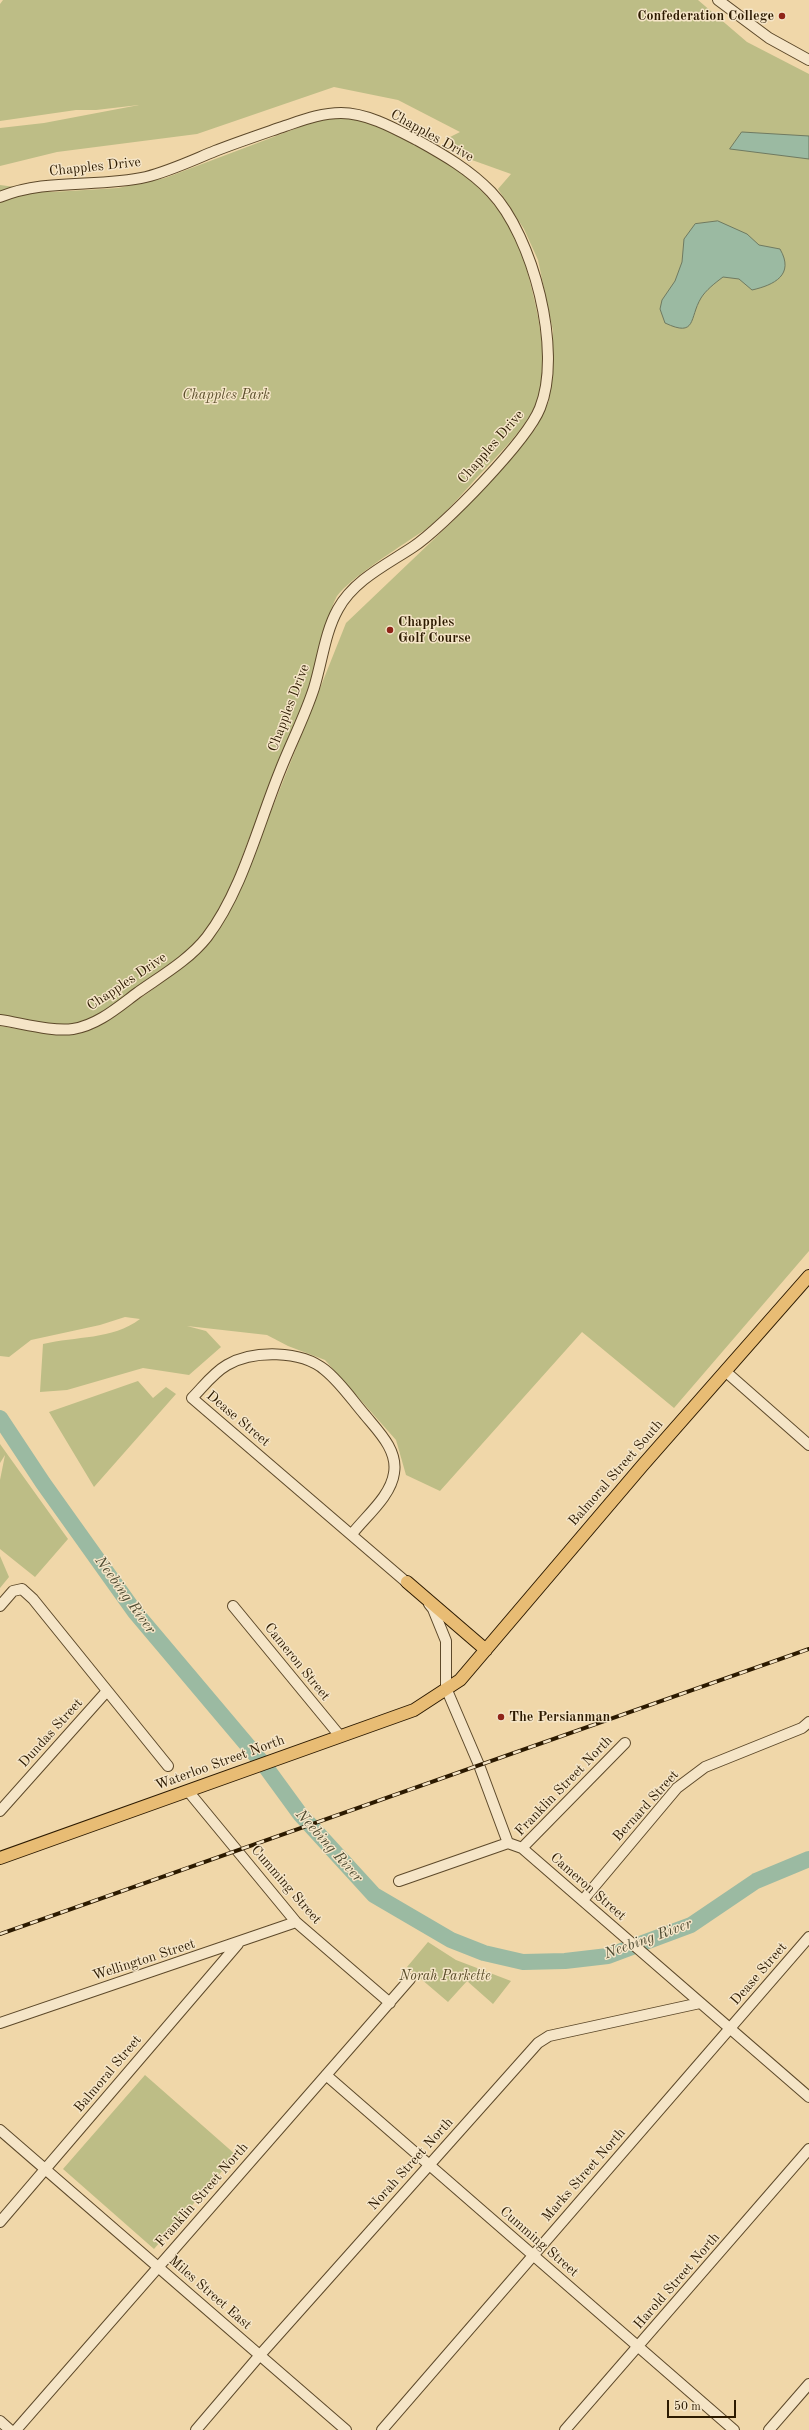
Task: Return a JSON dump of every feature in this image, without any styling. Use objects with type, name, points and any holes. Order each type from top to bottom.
[{"type":"main road","name":"Balmoral Street South","points":[[446,1688],[460,1680],[725,1371],[809,1276]]},
{"type":"main road","points":[[407,1582],[486,1650]]},
{"type":"main road","name":"Waterloo Street North","points":[[0,1858],[414,1710],[446,1688]]},
{"type":"street","points":[[718,0],[769,38],[809,60]]},
{"type":"street","name":"Chapples Drive","points":[[0,197],[34,187],[96,184],[146,177],[235,143],[326,114],[353,114],[376,121],[405,134],[459,165],[492,193],[510,216],[520,233],[535,277],[544,322],[547,373],[545,389],[539,411],[511,450],[439,525],[414,546],[350,590],[340,604],[334,617],[313,691],[247,858],[218,921],[198,948],[118,1007],[86,1025],[66,1030],[0,1020]]},
{"type":"street","name":"Dease Street","points":[[352,1534],[387,1491],[392,1482],[395,1465],[388,1444],[342,1386],[324,1369],[302,1359],[283,1355],[264,1354],[244,1358],[227,1364],[192,1398],[407,1582],[433,1609],[446,1640],[446,1688]]},
{"type":"street","points":[[725,1371],[809,1445]]},
{"type":"street","points":[[0,1606],[13,1591],[22,1589],[33,1599],[168,1766]]},
{"type":"street","name":"Cameron Street","points":[[233,1606],[340,1736]]},
{"type":"street","points":[[446,1688],[479,1765],[508,1843]]},
{"type":"street","name":"Dundas Street","points":[[0,1811],[107,1691]]},
{"type":"street","name":"Bernard Street","points":[[583,1900],[676,1788],[705,1767],[802,1728],[809,1722]]},
{"type":"street","name":"Franklin Street North","points":[[522,1848],[625,1743]]},
{"type":"street","name":"Cumming Street","points":[[188,1791],[296,1922],[390,2003]]},
{"type":"street","name":"Cameron Street","points":[[508,1843],[522,1848],[809,2097]]},
{"type":"street","name":"Franklin Street North","points":[[399,1881],[508,1843]]},
{"type":"street","name":"Wellington Street","points":[[1,2023],[238,1944],[296,1922]]},
{"type":"street","name":"Dease Street","points":[[729,2029],[809,1937]]},
{"type":"street","name":"Balmoral Street","points":[[0,2222],[238,1944]]},
{"type":"street","name":"Franklin Street North","points":[[16,2430],[410,1979]]},
{"type":"street","name":"Norah Street North","points":[[196,2430],[260,2355],[538,2043],[549,2036],[700,2003]]},
{"type":"street","name":"Marks Street North","points":[[382,2430],[729,2029]]},
{"type":"street","name":"Cumming Street","points":[[326,2075],[734,2430]]},
{"type":"street","name":"Miles Street East","points":[[0,2130],[346,2430]]},
{"type":"street","name":"Harold Street North","points":[[565,2430],[809,2149]]},
{"type":"street","points":[[769,2430],[809,2384]]},
{"type":"street","points":[[0,2421],[10,2430]]},
{"type":"green space","name":"Chapples Golf Course","points":[[3,0],[698,0],[747,42],[809,74],[809,1251],[674,1408],[582,1332],[440,1491],[406,1475],[396,1440],[325,1360],[288,1346],[267,1335],[187,1326],[206,1331],[221,1347],[189,1375],[143,1368],[67,1390],[40,1392],[43,1344],[118,1331],[140,1319],[125,1317],[100,1325],[31,1340],[9,1357],[0,1356],[0,1026],[62,1034],[79,1033],[92,1028],[109,1019],[148,993],[185,964],[210,941],[258,844],[346,623],[454,520],[512,457],[536,428],[549,401],[553,331],[538,260],[524,229],[498,189],[511,174],[458,155],[450,137],[460,132],[398,100],[334,87],[197,134],[57,152],[0,166],[0,128],[44,123],[139,105],[96,110],[76,110],[0,121],[0,4]]},
{"type":"green space","name":"Chapples Park","points":[[347,116],[375,125],[430,151],[456,168],[479,188],[499,210],[514,235],[525,263],[538,316],[543,354],[543,373],[535,406],[512,440],[441,516],[426,529],[391,552],[351,582],[336,598],[330,614],[317,663],[300,713],[236,874],[219,911],[198,940],[176,959],[112,1006],[85,1020],[57,1025],[0,1015],[0,185],[52,192],[118,188],[165,178],[313,122]]},
{"type":"green space","points":[[138,1381],[153,1398],[166,1387],[176,1394],[94,1487],[49,1412]]},
{"type":"green space","points":[[0,1444],[68,1539],[35,1577],[0,1549],[0,1480],[5,1455],[0,1463]]},
{"type":"green space","points":[[0,1556],[9,1577],[0,1588]]},
{"type":"green space","name":"Norah Parkette","points":[[428,1942],[456,1960],[511,1981],[493,2004],[467,1981],[448,2002],[407,1967]]},
{"type":"green space","points":[[145,2075],[236,2155],[154,2249],[63,2169]]},
{"type":"shaded area","points":[[742,132],[809,136],[809,159],[730,149]]},
{"type":"shaded area","points":[[718,221],[747,234],[759,245],[780,249],[784,258],[784,272],[774,282],[752,290],[739,279],[723,277],[703,295],[697,305],[693,319],[687,327],[675,327],[665,323],[660,309],[662,300],[675,281],[682,262],[684,239],[695,224]]},
{"type":"waterway","name":"Neebing River","points":[[0,1418],[43,1483],[135,1612],[265,1766],[300,1814],[374,1895],[451,1940],[484,1953],[523,1962],[565,1961],[608,1956],[691,1925],[756,1881],[809,1859]]},
{"type":"railway","points":[[0,1934],[809,1649]]},
{"type":"place","name":"Confederation College","points":[[782,16]]},
{"type":"place","name":"Chapples Golf Course","points":[[390,630]]},
{"type":"place","name":"The Persianman","points":[[501,1717]]}]
